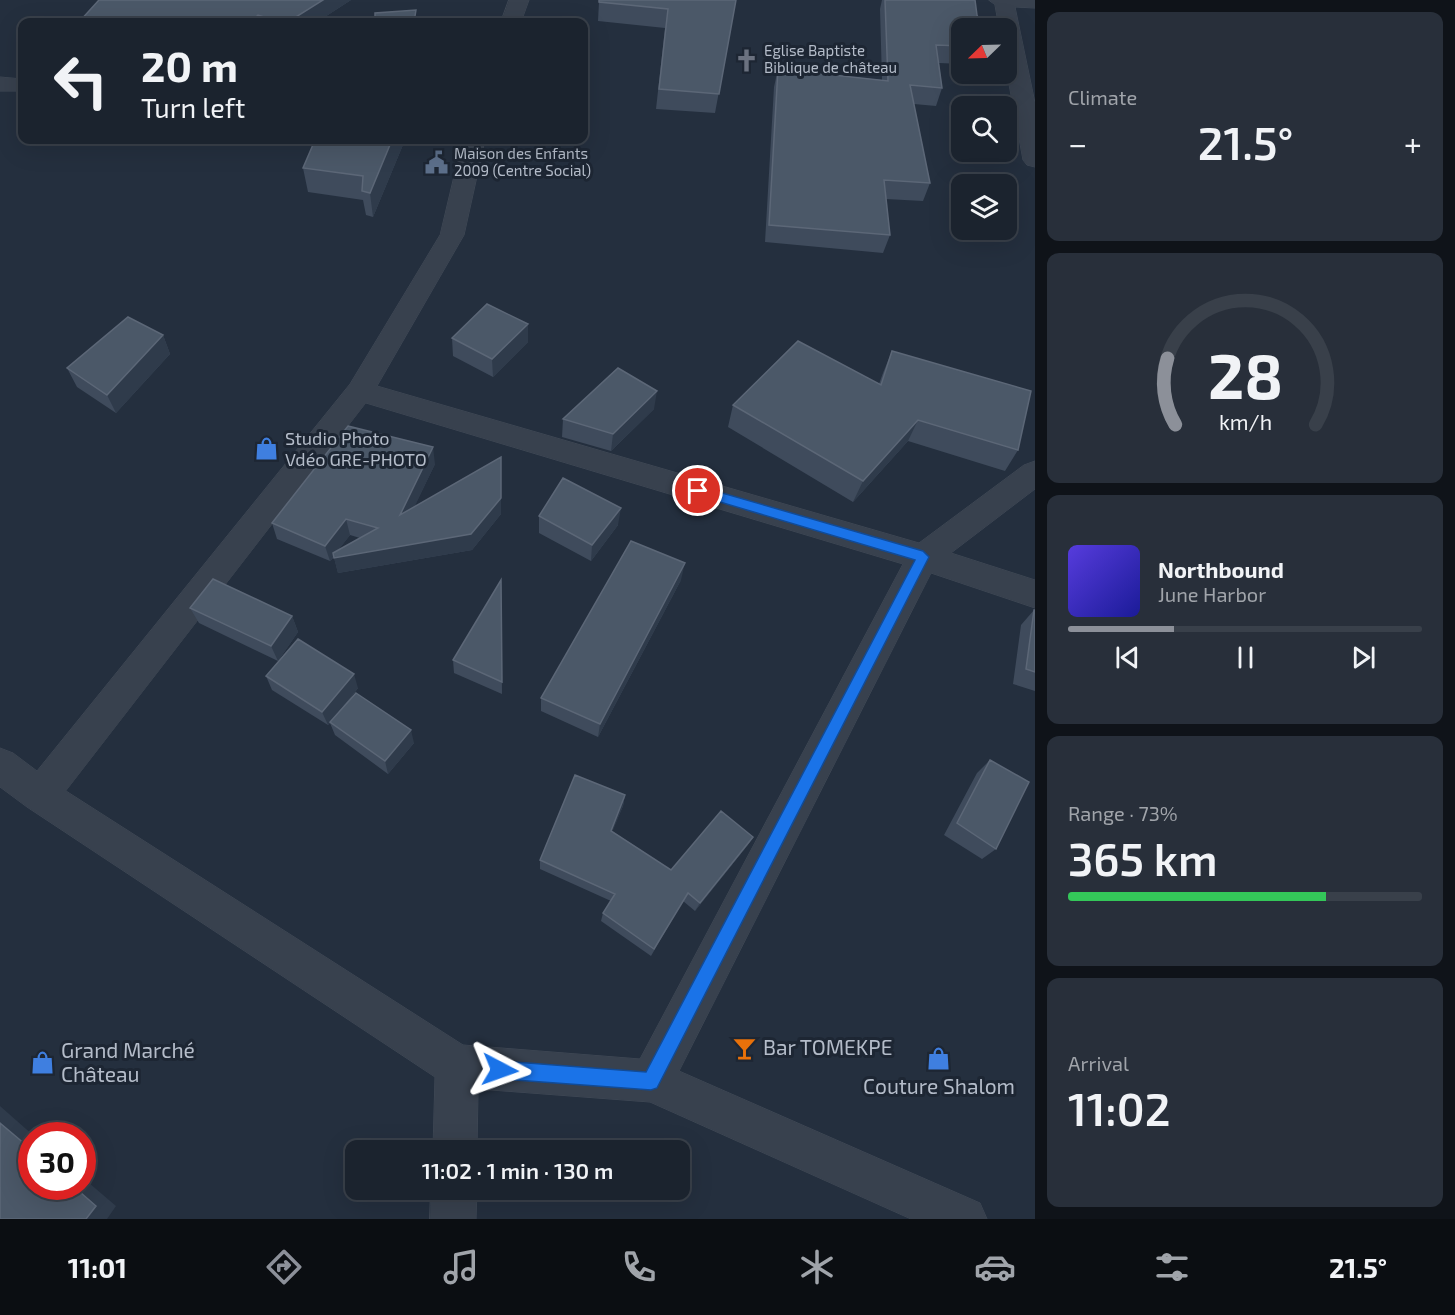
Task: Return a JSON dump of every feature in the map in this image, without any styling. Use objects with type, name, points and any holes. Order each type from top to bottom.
[{"type":"street","points":[[512,18],[519,0]]},
{"type":"street","points":[[999,0],[1035,2]]},
{"type":"street","points":[[1004,0],[1035,160]]},
{"type":"street","points":[[0,84],[18,85]]},
{"type":"street","points":[[40,795],[360,391],[452,235],[473,144]]},
{"type":"street","points":[[360,391],[923,557],[1035,594]]},
{"type":"street","points":[[651,1081],[923,557],[1035,473]]},
{"type":"street","points":[[0,765],[40,795],[457,1066],[651,1081],[964,1219]]},
{"type":"street","points":[[455,1140],[457,1066]]},
{"type":"street","points":[[453,1219],[454,1200]]},
{"type":"building","points":[[99,0],[323,0],[294,18],[267,18],[258,15],[255,18],[83,18]]},
{"type":"building","points":[[599,0],[736,0],[719,94],[659,89],[668,9],[599,2]]},
{"type":"building","points":[[885,0],[975,0],[978,18],[951,18],[951,46],[936,45],[942,88],[910,85],[930,183],[884,180],[890,235],[769,225],[778,69],[888,81]]},
{"type":"building","points":[[416,10],[415,18],[375,18],[375,13]]},
{"type":"building","points":[[313,144],[390,144],[370,193],[362,191],[363,176],[303,168]]},
{"type":"building","points":[[487,304],[528,324],[492,359],[452,338]]},
{"type":"building","points":[[128,317],[163,335],[107,395],[67,368]]},
{"type":"building","points":[[798,341],[881,385],[892,351],[1031,391],[1018,450],[918,420],[863,481],[733,405]]},
{"type":"building","points":[[618,368],[657,391],[613,434],[563,419]]},
{"type":"building","points":[[348,426],[433,447],[400,515],[501,457],[501,498],[471,534],[334,558],[333,553],[378,528],[346,519],[325,546],[272,523]]},
{"type":"building","points":[[563,478],[621,508],[592,545],[539,516]]},
{"type":"building","points":[[631,541],[685,563],[600,724],[541,698]]},
{"type":"building","points":[[213,579],[292,616],[271,646],[190,608]]},
{"type":"building","points":[[501,580],[502,682],[453,660]]},
{"type":"building","points":[[1035,610],[1035,672],[1026,669]]},
{"type":"building","points":[[298,639],[354,674],[322,712],[266,676]]},
{"type":"building","points":[[356,693],[411,730],[385,761],[330,722]]},
{"type":"building","points":[[990,760],[1029,782],[996,849],[957,823]]},
{"type":"building","points":[[575,775],[625,795],[611,831],[671,870],[721,811],[753,837],[700,903],[688,893],[654,949],[603,913],[615,894],[540,860]]},
{"type":"building","points":[[0,1123],[18,1138],[18,1200],[89,1200],[96,1206],[86,1219],[0,1219]]},
{"type":"place","name":"Eglise Baptiste Biblique de château","points":[[746,60]]},
{"type":"place","name":"Maison des Enfants 2009 (Centre Social)","points":[[436,163]]},
{"type":"place","name":"Studio Photo Vdéo GRE-PHOTO","points":[[267,449]]},
{"type":"place","name":"Bar TOMEKPE","points":[[745,1048]]},
{"type":"place","name":"Couture Shalom","points":[[939,1059]]},
{"type":"place","name":"Grand Marché Château","points":[[43,1063]]},
{"type":"route","points":[[500,1070],[651,1081],[923,557],[698,491]]}]
